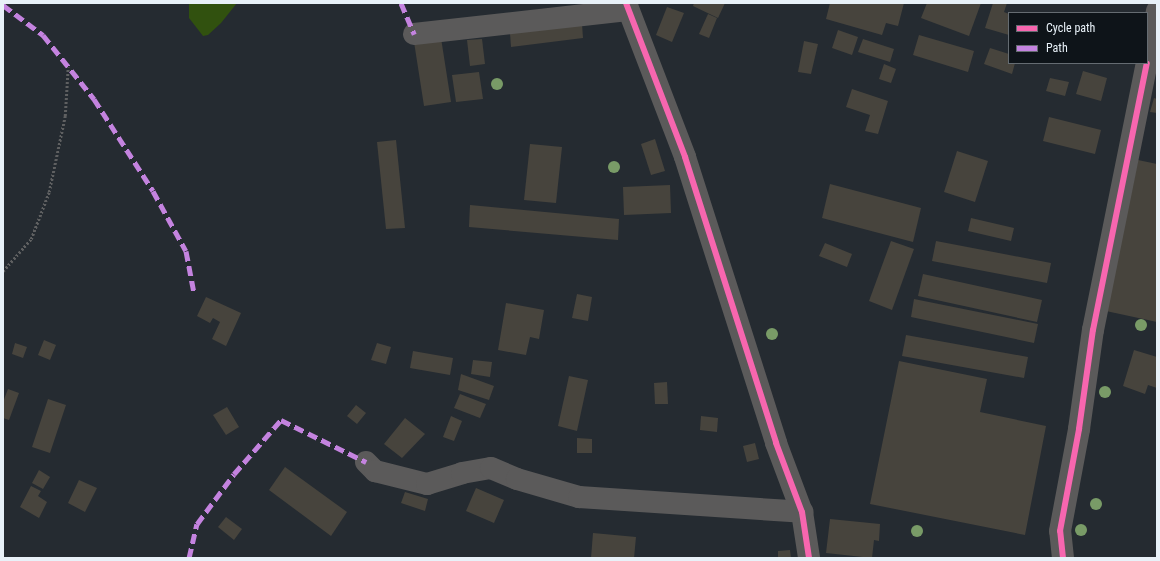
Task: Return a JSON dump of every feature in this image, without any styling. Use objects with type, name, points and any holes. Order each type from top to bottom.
[{"type":"street","points":[[414,34],[627,7],[685,157],[776,443],[802,512],[809,558]]},
{"type":"street","points":[[1148,57],[1157,11]]},
{"type":"street","points":[[1063,558],[1060,532],[1079,429],[1093,330],[1147,64]]},
{"type":"street","points":[[366,462],[375,471],[427,484],[462,473],[491,468],[517,479],[579,497],[802,512]]},
{"type":"path","points":[[3,271],[31,239],[49,192],[64,116],[68,67]]},
{"type":"green space","points":[[189,3],[237,3],[221,23],[208,35],[203,36],[189,18]]},
{"type":"building","points":[[694,3],[725,3],[718,18],[693,6]]},
{"type":"building","points":[[830,3],[904,3],[898,26],[886,23],[882,35],[826,19]]},
{"type":"building","points":[[927,3],[981,3],[969,36],[921,18]]},
{"type":"building","points":[[993,3],[1007,3],[1004,12],[1008,14],[1008,35],[985,28]]},
{"type":"building","points":[[667,7],[684,13],[672,42],[656,35]]},
{"type":"building","points":[[708,14],[717,18],[709,38],[699,34]]},
{"type":"building","points":[[582,24],[583,38],[511,47],[510,33]]},
{"type":"building","points":[[838,30],[858,37],[852,55],[832,48]]},
{"type":"building","points":[[919,35],[974,51],[968,72],[913,55]]},
{"type":"building","points":[[441,38],[451,102],[424,106],[414,42]]},
{"type":"building","points":[[482,39],[485,64],[470,66],[467,40]]},
{"type":"building","points":[[863,39],[894,49],[890,62],[858,52]]},
{"type":"building","points":[[804,41],[818,44],[811,74],[798,72]]},
{"type":"building","points":[[990,48],[1008,54],[1008,64],[1015,64],[1012,74],[984,64]]},
{"type":"building","points":[[884,64],[896,69],[891,83],[879,79]]},
{"type":"building","points":[[1083,71],[1107,78],[1101,101],[1076,94]]},
{"type":"building","points":[[479,72],[483,99],[456,102],[452,75]]},
{"type":"building","points":[[1050,78],[1069,82],[1065,96],[1046,91]]},
{"type":"building","points":[[852,89],[888,101],[878,134],[865,131],[870,115],[846,107]]},
{"type":"building","points":[[1154,98],[1157,99],[1157,113],[1150,112]]},
{"type":"building","points":[[1049,117],[1101,130],[1095,154],[1043,141]]},
{"type":"building","points":[[655,139],[665,171],[651,175],[641,144]]},
{"type":"building","points":[[396,140],[405,228],[386,229],[377,142]]},
{"type":"building","points":[[530,144],[562,147],[556,203],[524,200]]},
{"type":"building","points":[[957,151],[988,161],[975,202],[944,192]]},
{"type":"building","points":[[1138,160],[1157,164],[1157,322],[1106,311]]},
{"type":"building","points":[[830,184],[921,208],[913,242],[822,218]]},
{"type":"building","points":[[670,185],[671,213],[624,215],[623,187]]},
{"type":"building","points":[[470,205],[619,219],[618,240],[469,227]]},
{"type":"building","points":[[971,218],[1014,228],[1011,241],[968,231]]},
{"type":"building","points":[[891,241],[914,249],[892,310],[869,301]]},
{"type":"building","points":[[936,241],[1051,263],[1047,283],[932,261]]},
{"type":"building","points":[[825,243],[852,254],[847,267],[819,256]]},
{"type":"building","points":[[923,274],[1042,300],[1037,322],[918,296]]},
{"type":"building","points":[[577,294],[592,297],[588,321],[572,318]]},
{"type":"building","points":[[206,297],[241,313],[226,346],[212,339],[220,322],[213,318],[210,323],[197,316]]},
{"type":"building","points":[[914,299],[1038,324],[1034,343],[911,317]]},
{"type":"building","points":[[506,303],[544,310],[539,339],[530,337],[526,355],[498,350]]},
{"type":"building","points":[[906,335],[1028,357],[1024,378],[902,356]]},
{"type":"building","points":[[44,340],[56,345],[50,360],[38,355]]},
{"type":"building","points":[[15,343],[27,347],[23,358],[12,354]]},
{"type":"building","points":[[377,343],[391,347],[386,364],[371,360]]},
{"type":"building","points":[[1134,350],[1157,357],[1157,388],[1148,385],[1145,394],[1123,386]]},
{"type":"building","points":[[413,351],[453,358],[450,375],[410,368]]},
{"type":"building","points":[[473,360],[492,362],[490,377],[471,374]]},
{"type":"building","points":[[899,361],[987,379],[980,412],[1046,426],[1025,535],[870,504]]},
{"type":"building","points":[[461,374],[494,386],[489,400],[458,390]]},
{"type":"building","points":[[569,376],[588,380],[577,431],[558,426]]},
{"type":"building","points":[[667,382],[668,404],[655,404],[654,383]]},
{"type":"building","points":[[8,389],[19,393],[9,420],[3,418],[3,402]]},
{"type":"building","points":[[460,394],[486,404],[480,418],[454,408]]},
{"type":"building","points":[[48,399],[66,405],[50,453],[32,447]]},
{"type":"building","points":[[356,405],[366,413],[357,424],[347,416]]},
{"type":"building","points":[[227,407],[239,427],[226,435],[213,415]]},
{"type":"building","points":[[451,416],[462,421],[454,441],[443,437]]},
{"type":"building","points":[[701,416],[718,418],[717,432],[700,430]]},
{"type":"building","points":[[405,418],[425,434],[402,458],[384,444]]},
{"type":"building","points":[[577,438],[592,439],[592,453],[577,453]]},
{"type":"building","points":[[755,443],[759,459],[747,462],[743,446]]},
{"type":"building","points":[[285,467],[347,512],[331,536],[269,490]]},
{"type":"building","points":[[39,470],[50,477],[43,489],[32,483]]},
{"type":"building","points":[[79,480],[97,488],[85,512],[68,503]]},
{"type":"building","points":[[31,486],[41,491],[38,496],[47,502],[39,518],[20,507]]},
{"type":"building","points":[[476,488],[504,500],[494,523],[466,511]]},
{"type":"building","points":[[405,492],[428,499],[425,511],[401,503]]},
{"type":"building","points":[[226,517],[242,529],[234,540],[218,527]]},
{"type":"building","points":[[830,519],[880,524],[879,541],[874,540],[872,558],[826,553]]},
{"type":"building","points":[[593,533],[636,537],[634,558],[591,558]]},
{"type":"building","points":[[790,550],[791,558],[778,558],[778,551]]},
{"type":"marked path","points":[[401,3],[414,34]]},
{"type":"marked path","points":[[3,5],[43,35],[94,99],[153,191],[186,251],[194,293]]},
{"type":"marked path","points":[[189,558],[197,524],[234,474],[281,420],[366,462]]},
{"type":"cycle path","points":[[626,3],[685,157],[776,443],[802,512],[809,558]]},
{"type":"cycle path","points":[[1063,558],[1060,531],[1079,429],[1093,330],[1147,64]]}]
